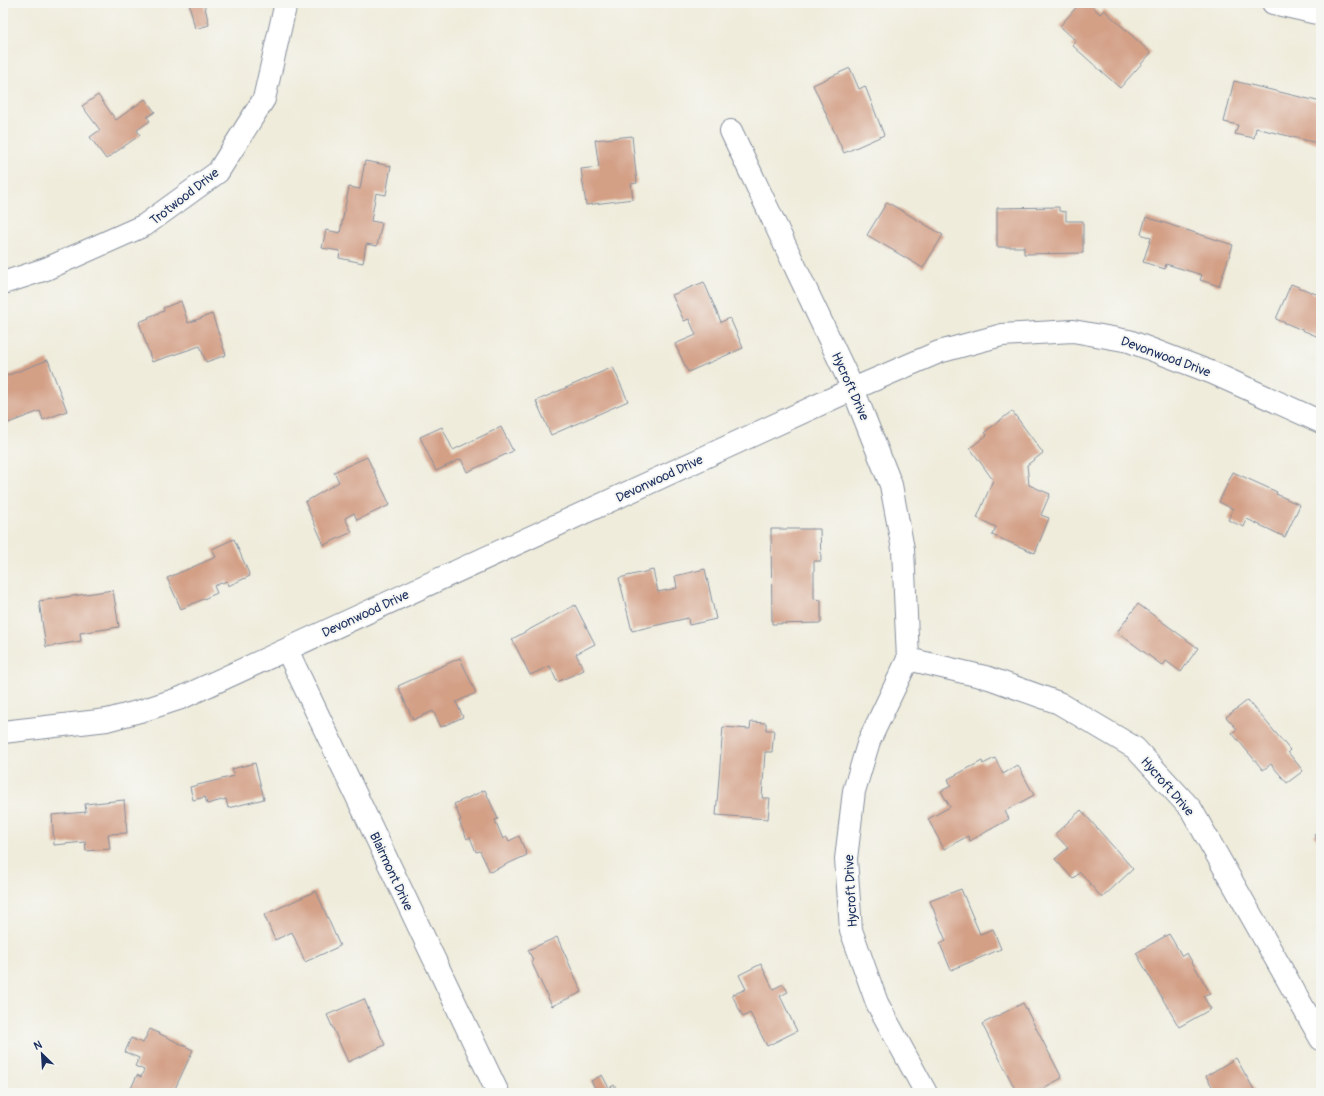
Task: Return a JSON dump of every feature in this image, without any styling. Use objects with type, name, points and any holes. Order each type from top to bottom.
[{"type":"street","name":"Trotwood Drive","points":[[3,283],[46,269],[145,225],[218,172],[264,99],[285,3]]},
{"type":"street","points":[[1273,3],[1321,14]]},
{"type":"street","name":"Hycroft Drive","points":[[731,131],[854,389],[891,485],[903,549],[908,659],[869,741],[854,791],[846,859],[851,930],[877,1003],[926,1093]]},
{"type":"street","name":"Devonwood Drive","points":[[3,732],[108,720],[181,698],[854,389],[939,352],[1002,334],[1073,331],[1129,341],[1213,373],[1321,422]]},
{"type":"street","name":"Blairmont Drive","points":[[286,650],[498,1093]]},
{"type":"street","name":"Hycroft Drive","points":[[908,659],[989,678],[1060,704],[1135,748],[1191,809],[1321,1039]]},
{"type":"building","points":[[189,3],[204,3],[209,25],[195,29]]},
{"type":"building","points":[[1080,3],[1089,3],[1100,14],[1104,10],[1151,53],[1120,88],[1072,45],[1076,41],[1060,26]]},
{"type":"building","points":[[850,68],[859,89],[865,86],[884,135],[844,153],[813,85]]},
{"type":"building","points":[[1234,81],[1321,102],[1321,144],[1256,128],[1254,138],[1235,134],[1238,125],[1224,122]]},
{"type":"building","points":[[98,95],[116,120],[145,99],[155,112],[147,117],[150,121],[137,130],[140,135],[106,159],[90,137],[100,130],[82,106]]},
{"type":"building","points":[[632,136],[637,183],[631,184],[633,199],[586,205],[581,169],[599,167],[595,140]]},
{"type":"building","points":[[365,161],[391,166],[386,195],[376,193],[371,221],[382,223],[377,246],[366,244],[363,263],[339,258],[340,251],[322,248],[326,230],[340,233],[349,187],[360,189]]},
{"type":"building","points":[[887,202],[943,235],[923,268],[867,235]]},
{"type":"building","points":[[1059,207],[1059,211],[1066,212],[1066,221],[1083,221],[1083,253],[1024,254],[1024,247],[997,247],[997,208]]},
{"type":"building","points":[[1146,217],[1233,245],[1219,286],[1200,280],[1202,275],[1166,264],[1165,269],[1143,262],[1151,238],[1141,234]]},
{"type":"building","points":[[704,282],[721,322],[730,318],[743,348],[688,372],[675,344],[696,335],[689,319],[684,321],[672,295]]},
{"type":"building","points":[[1291,284],[1321,296],[1321,338],[1276,319]]},
{"type":"building","points":[[181,301],[188,323],[212,314],[226,355],[206,362],[200,346],[152,362],[139,322],[164,311],[163,308]]},
{"type":"building","points":[[48,360],[67,411],[43,420],[40,411],[3,425],[3,377]]},
{"type":"building","points":[[613,367],[628,401],[551,435],[536,401]]},
{"type":"building","points":[[1012,411],[1043,453],[1027,465],[1029,485],[1050,494],[1041,515],[1049,518],[1035,553],[992,535],[996,527],[977,518],[993,480],[970,448],[987,435],[985,432]]},
{"type":"building","points":[[442,427],[453,450],[501,427],[513,451],[467,472],[461,459],[436,471],[420,437]]},
{"type":"building","points":[[367,457],[390,505],[357,520],[354,513],[345,518],[352,532],[324,545],[305,502],[339,482],[334,472]]},
{"type":"building","points":[[1233,472],[1277,492],[1276,494],[1300,505],[1285,537],[1247,519],[1244,527],[1228,520],[1233,509],[1219,502]]},
{"type":"building","points":[[771,529],[820,529],[821,561],[814,561],[814,599],[821,600],[821,623],[772,624]]},
{"type":"building","points":[[234,539],[250,576],[228,586],[227,581],[214,586],[217,593],[181,609],[167,578],[216,557],[212,549]]},
{"type":"building","points":[[705,569],[716,619],[689,625],[688,618],[632,631],[619,578],[653,570],[658,592],[677,588],[675,576]]},
{"type":"building","points":[[113,590],[119,627],[80,633],[81,641],[46,647],[39,601]]},
{"type":"building","points":[[1138,604],[1198,648],[1181,672],[1166,661],[1163,666],[1117,632]]},
{"type":"building","points":[[575,605],[595,644],[576,654],[584,670],[557,682],[550,666],[530,675],[512,639]]},
{"type":"building","points":[[460,658],[476,693],[456,702],[463,717],[441,727],[433,711],[413,720],[398,686]]},
{"type":"building","points":[[1248,700],[1290,750],[1288,752],[1303,771],[1287,783],[1271,764],[1263,770],[1232,733],[1237,729],[1226,717]]},
{"type":"building","points":[[751,722],[766,723],[766,730],[774,730],[772,752],[765,752],[762,798],[770,798],[768,819],[716,815],[723,727],[750,729]]},
{"type":"building","points":[[995,758],[1003,774],[1018,765],[1034,795],[1005,811],[1009,819],[970,841],[968,836],[944,849],[928,819],[950,807],[941,791],[951,786],[948,779],[982,761],[983,764]]},
{"type":"building","points":[[255,763],[264,799],[228,808],[226,799],[207,804],[205,797],[193,800],[190,787],[234,776],[232,769]]},
{"type":"building","points":[[485,790],[498,819],[495,820],[503,839],[507,837],[509,841],[519,836],[527,855],[490,872],[480,851],[476,852],[470,837],[467,839],[459,821],[461,820],[454,804]]},
{"type":"building","points":[[124,800],[127,833],[108,834],[110,849],[86,851],[85,842],[54,845],[52,815],[86,812],[85,804]]},
{"type":"building","points":[[1081,810],[1133,869],[1102,898],[1080,872],[1073,879],[1055,859],[1068,848],[1055,834]]},
{"type":"building","points":[[1321,831],[1321,847],[1314,835]]},
{"type":"building","points":[[961,889],[980,934],[993,929],[1001,949],[951,970],[940,944],[946,941],[930,901]]},
{"type":"building","points":[[316,891],[340,946],[305,962],[292,932],[275,940],[264,915]]},
{"type":"building","points":[[1169,934],[1182,956],[1187,953],[1210,993],[1203,996],[1211,1009],[1179,1027],[1136,953]]},
{"type":"building","points":[[557,937],[582,992],[552,1006],[531,961],[533,960],[528,950]]},
{"type":"building","points":[[761,964],[773,989],[783,984],[788,992],[780,996],[797,1031],[767,1046],[750,1013],[743,1017],[732,995],[746,989],[739,975]]},
{"type":"building","points":[[364,999],[385,1045],[348,1062],[327,1015]]},
{"type":"building","points":[[1023,1003],[1062,1078],[1034,1093],[1017,1093],[982,1024]]},
{"type":"building","points":[[150,1029],[193,1050],[173,1093],[129,1093],[137,1075],[141,1077],[144,1070],[135,1066],[139,1058],[125,1052],[131,1038],[143,1043]]},
{"type":"building","points":[[1236,1058],[1256,1093],[1216,1093],[1206,1076]]},
{"type":"building","points":[[602,1075],[609,1088],[614,1085],[619,1093],[598,1093],[591,1081]]}]
